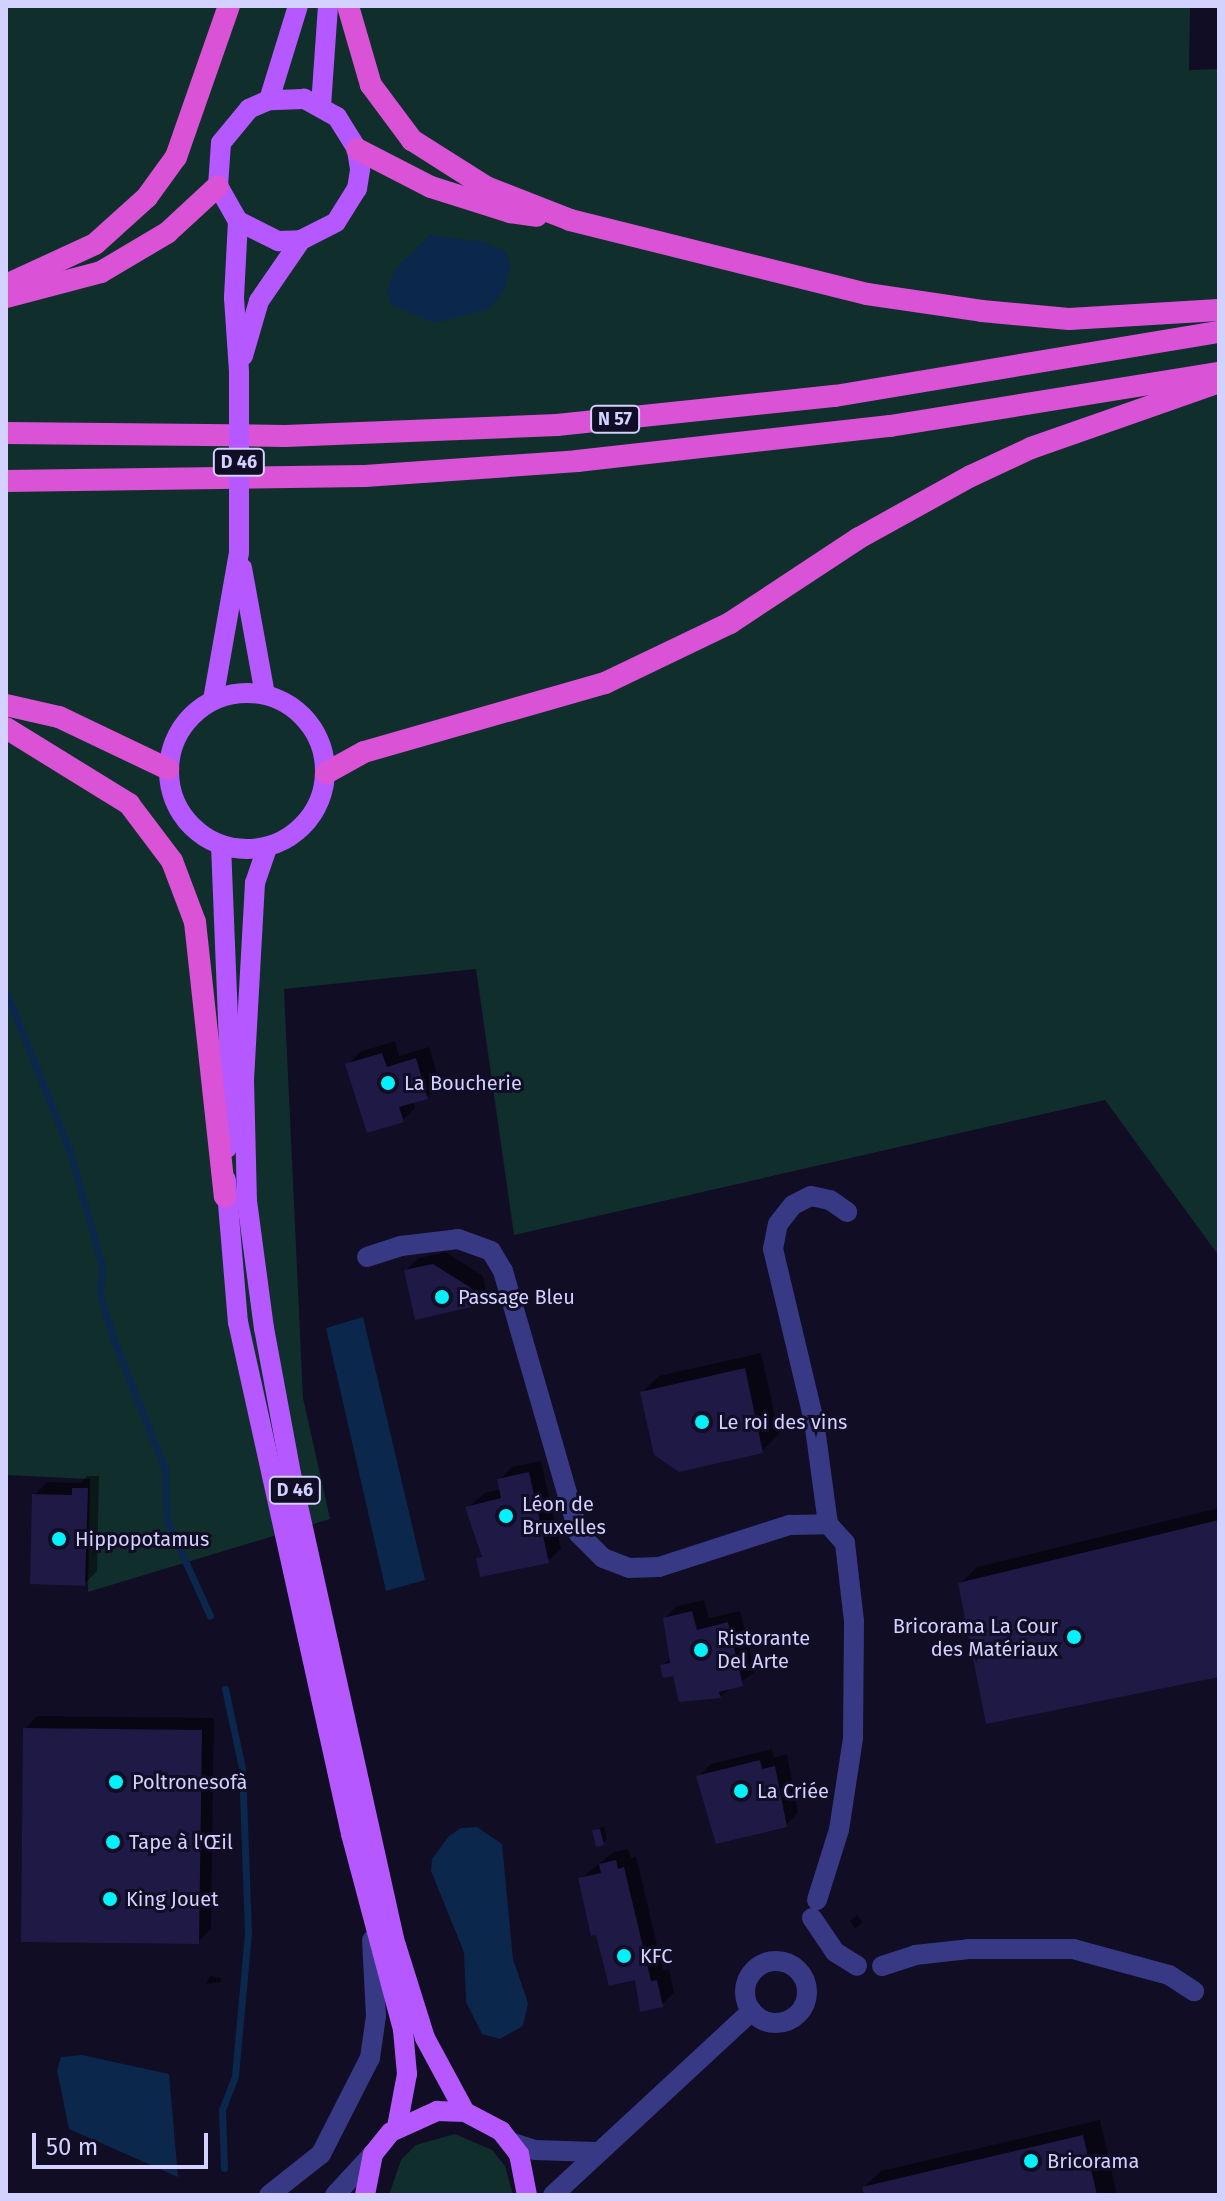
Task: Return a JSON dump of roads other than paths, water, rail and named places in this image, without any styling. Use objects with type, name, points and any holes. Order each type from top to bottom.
[{"type":"highway","points":[[6,285],[95,244],[147,197],[176,157],[229,6]]},
{"type":"highway","points":[[348,6],[371,85],[412,140],[486,187],[570,220]]},
{"type":"highway","points":[[357,149],[431,187],[510,212],[570,220],[867,294],[982,311],[1069,319],[1219,310]]},
{"type":"highway","points":[[6,297],[101,272],[167,233],[218,186]]},
{"type":"highway","name":"N 57","points":[[6,433],[285,436],[557,425],[835,396],[1219,332]]},
{"type":"highway","name":"N 57","points":[[6,481],[365,476],[577,461],[890,426],[1219,373]]},
{"type":"highway","points":[[326,773],[377,748],[618,677],[730,623],[859,538],[971,476],[1031,448],[1219,383]]},
{"type":"highway","points":[[6,705],[59,717],[168,769]]},
{"type":"highway","points":[[6,728],[129,804],[172,861],[195,922],[225,1196]]},
{"type":"main road","points":[[269,100],[298,6]]},
{"type":"main road","points":[[321,106],[328,6]]},
{"type":"main road","points":[[295,98],[321,106],[337,117],[357,149],[360,169],[349,207],[320,234],[301,240],[268,237],[238,221],[218,186],[221,143],[249,109],[269,100],[295,98]]},
{"type":"main road","name":"D 46","points":[[213,700],[239,552],[239,372],[234,298],[238,221]]},
{"type":"main road","name":"D 46","points":[[239,372],[259,301],[301,240]]},
{"type":"main road","name":"D 46","points":[[239,552],[265,694]]},
{"type":"main road","points":[[265,694],[303,714],[324,752],[326,773],[320,800],[306,824],[267,848],[221,845],[182,816],[168,769],[182,729],[213,700],[265,694]]},
{"type":"main road","name":"D 46","points":[[221,845],[230,1068],[225,1196],[238,1322],[351,1834],[403,2030],[407,2074],[397,2127]]},
{"type":"main road","name":"D 46","points":[[267,848],[255,883],[244,1080],[247,1201],[264,1328],[291,1474],[394,1939],[425,2038],[465,2112]]},
{"type":"main road","points":[[365,2195],[373,2154],[397,2127],[437,2111],[465,2112],[501,2131],[526,2174],[527,2195]]},
{"type":"street","points":[[847,1212],[830,1200],[811,1196],[793,1205],[778,1224],[773,1249],[817,1436],[828,1524],[845,1543],[857,1660],[853,1738],[839,1830],[815,1909],[835,1952],[857,1966]]},
{"type":"street","points":[[367,1257],[401,1246],[458,1239],[491,1251],[503,1271],[579,1534],[603,1558],[629,1568],[659,1567],[789,1525],[828,1524]]},
{"type":"street","points":[[269,2195],[321,2154],[370,2058],[375,1959],[351,1834]]},
{"type":"street","points":[[882,1966],[969,1949],[1073,1949],[1169,1975],[1194,1991]]},
{"type":"street","points":[[553,2195],[583,2171],[596,2152],[752,2011]]},
{"type":"street","points":[[510,2142],[535,2150],[596,2152]]},
{"type":"street","points":[[335,2195],[373,2154]]},
{"type":"water","points":[[430,235],[485,242],[505,251],[511,265],[504,290],[489,309],[435,323],[391,305],[387,290],[396,268]]},
{"type":"water","points":[[363,1317],[425,1580],[386,1591],[326,1328]]},
{"type":"water","points":[[477,1827],[502,1844],[513,1959],[528,2003],[523,2026],[500,2039],[482,2034],[466,2002],[464,1952],[431,1871],[432,1859],[449,1836],[461,1828]]},
{"type":"water","points":[[82,2055],[169,2074],[178,2177],[69,2129],[57,2070],[61,2057]]},
{"type":"waterway","points":[[6,992],[70,1152],[102,1266],[100,1295],[114,1341],[165,1469],[167,1521],[210,1616]]},
{"type":"waterway","points":[[224,2168],[222,2110],[235,2076],[248,1932],[242,1768],[225,1689]]},
{"type":"place","name":"La Boucherie","points":[[388,1083]]},
{"type":"place","name":"Passage Bleu","points":[[442,1297]]},
{"type":"place","name":"Le roi des vins","points":[[702,1422]]},
{"type":"place","name":"Léon de Bruxelles","points":[[506,1516]]},
{"type":"place","name":"Hippopotamus","points":[[59,1539]]},
{"type":"place","name":"Bricorama La Cour des Matériaux","points":[[1074,1637]]},
{"type":"place","name":"Ristorante Del Arte","points":[[701,1650]]},
{"type":"place","name":"Poltronesofà","points":[[116,1782]]},
{"type":"place","name":"La Criée","points":[[741,1791]]},
{"type":"place","name":"Tape à l'Œil","points":[[113,1842]]},
{"type":"place","name":"King Jouet","points":[[110,1899]]},
{"type":"place","name":"KFC","points":[[624,1956]]},
{"type":"place","name":"Bricorama","points":[[1031,2161]]}]
